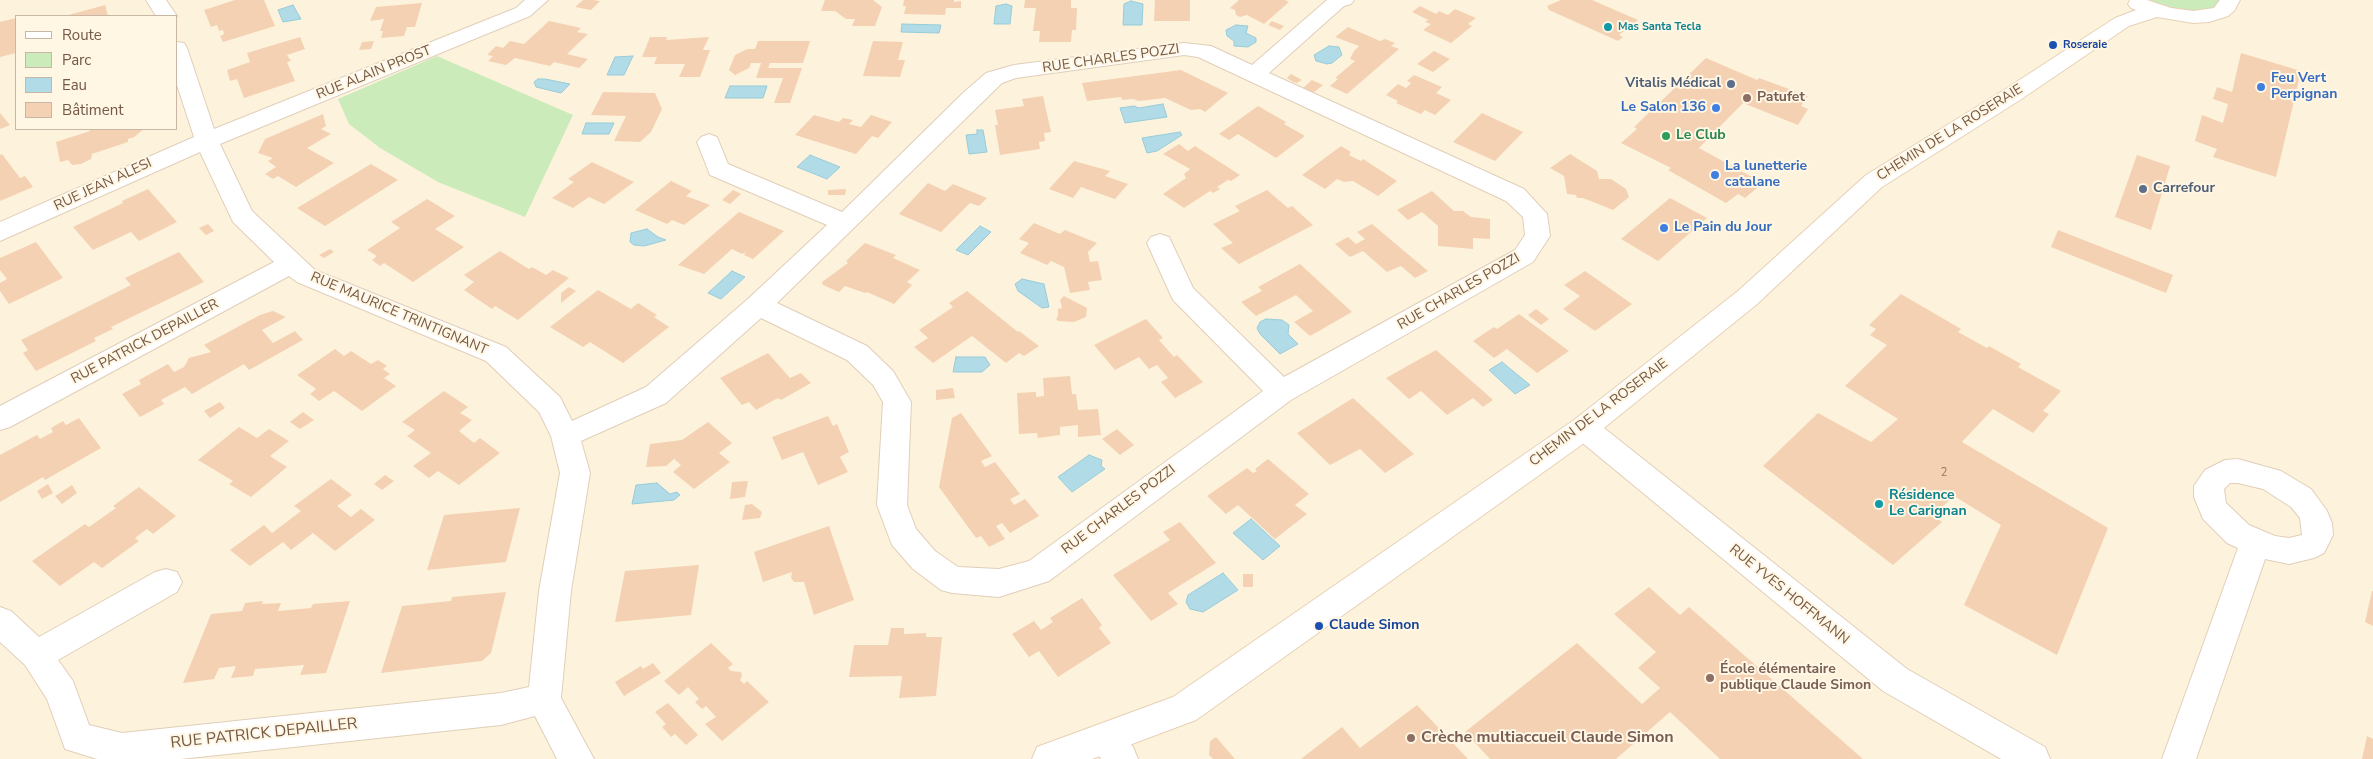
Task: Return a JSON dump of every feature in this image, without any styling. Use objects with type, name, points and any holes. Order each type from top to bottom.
[{"type":"street","name":"RUE ALAIN PROST","points":[[206,141],[523,12],[538,0]]},
{"type":"street","points":[[1255,74],[1337,2],[1344,0]]},
{"type":"street","points":[[2121,0],[2122,22]]},
{"type":"street","points":[[2131,0],[2155,11],[2193,17],[2209,16],[2221,12],[2227,7],[2230,0]]},
{"type":"street","name":"CHEMIN DE LA ROSERAIE","points":[[1049,759],[1114,749],[1184,709],[1584,428],[1747,298],[1874,181],[2012,95],[2122,22],[2155,11]]},
{"type":"street","name":"RUE CHARLES POZZI","points":[[565,436],[656,395],[758,305],[845,223],[971,98],[994,78],[1014,72],[1184,49],[1203,51],[1515,195],[1535,214],[1538,236],[1524,256],[1281,392],[1038,572],[999,583],[952,580],[924,560],[903,536],[892,505],[897,402],[883,378],[857,353],[758,305]]},
{"type":"street","name":"RUE MAURICE TRINTIGNANT","points":[[178,54],[206,141],[242,216],[291,264],[306,276],[496,354],[550,405],[565,436],[575,473],[555,590],[544,698]]},
{"type":"street","name":"RUE JEAN ALESI","points":[[0,232],[163,158],[206,141]]},
{"type":"street","points":[[709,142],[718,169],[845,223]]},
{"type":"street","points":[[1160,243],[1182,293],[1281,392]]},
{"type":"street","name":"RUE PATRICK DEPAILLER","points":[[0,419],[291,264]]},
{"type":"street","name":"RUE YVES HOFFMANN","points":[[1584,428],[1895,680],[2033,759]]},
{"type":"street","points":[[2179,759],[2255,543]]},
{"type":"street","points":[[36,655],[166,582]]},
{"type":"street","name":"RUE PATRICK DEPAILLER","points":[[0,621],[36,655],[61,692],[77,738],[122,749],[501,708],[544,698]]},
{"type":"street","points":[[544,698],[563,739],[577,759]]},
{"type":"green space","points":[[2131,0],[2230,0],[2209,16]]},
{"type":"green space","points":[[437,56],[573,115],[525,217],[438,182],[380,148],[349,124],[338,99]]},
{"type":"water","points":[[1131,1],[1143,4],[1142,25],[1123,25],[1124,4]]},
{"type":"water","points":[[1006,4],[1012,6],[1010,24],[994,24],[996,6]]},
{"type":"water","points":[[293,5],[301,19],[283,22],[278,10]]},
{"type":"water","points":[[902,24],[941,25],[939,33],[901,32]]},
{"type":"water","points":[[1236,25],[1248,26],[1246,33],[1256,38],[1256,42],[1248,47],[1234,46],[1234,41],[1227,36],[1226,30]]},
{"type":"water","points":[[1329,46],[1339,47],[1342,55],[1332,63],[1327,64],[1316,61],[1314,55]]},
{"type":"water","points":[[633,56],[624,75],[607,75],[615,57]]},
{"type":"water","points":[[538,79],[570,84],[561,93],[536,87],[534,82]]},
{"type":"water","points":[[730,86],[767,86],[763,98],[725,98]]},
{"type":"water","points":[[1163,104],[1167,117],[1125,123],[1120,108],[1134,106],[1139,108]]},
{"type":"water","points":[[586,123],[614,123],[609,134],[582,134]]},
{"type":"water","points":[[977,130],[983,130],[987,152],[969,154],[966,135],[977,134]]},
{"type":"water","points":[[1180,132],[1182,135],[1157,151],[1147,153],[1142,138]]},
{"type":"water","points":[[810,155],[840,167],[827,179],[797,167]]},
{"type":"water","points":[[980,226],[991,232],[968,255],[956,250]]},
{"type":"water","points":[[647,229],[666,240],[644,246],[634,245],[630,242],[631,233]]},
{"type":"water","points":[[732,271],[745,277],[721,299],[708,293]]},
{"type":"water","points":[[1022,279],[1044,284],[1049,307],[1042,308],[1018,291],[1015,284]]},
{"type":"water","points":[[1266,319],[1282,320],[1289,325],[1288,334],[1298,344],[1280,354],[1260,334],[1257,328],[1260,322]]},
{"type":"water","points":[[956,357],[985,357],[990,365],[982,372],[953,372]]},
{"type":"water","points":[[1502,362],[1530,385],[1515,394],[1489,370]]},
{"type":"water","points":[[1089,455],[1102,460],[1101,466],[1105,469],[1072,492],[1058,477]]},
{"type":"water","points":[[657,483],[670,494],[677,492],[680,495],[674,500],[632,504],[636,485]]},
{"type":"water","points":[[1251,519],[1280,546],[1263,560],[1233,533]]},
{"type":"water","points":[[1223,573],[1238,590],[1203,612],[1190,609],[1186,602],[1188,595]]},
{"type":"building","points":[[235,0],[264,0],[275,26],[223,42],[220,36],[224,34],[223,30],[219,31],[217,25],[211,27],[204,10]]},
{"type":"building","points":[[583,0],[600,1],[591,10],[575,7]]},
{"type":"building","points":[[825,0],[873,0],[882,7],[875,26],[852,26],[855,19],[846,19],[835,11],[821,11]]},
{"type":"building","points":[[904,0],[954,0],[954,2],[961,1],[961,8],[946,8],[945,15],[904,14],[906,6],[903,6]]},
{"type":"building","points":[[1025,0],[1071,0],[1071,8],[1077,8],[1076,30],[1072,30],[1071,42],[1039,42],[1040,31],[1033,31],[1036,8],[1024,8]]},
{"type":"building","points":[[1155,0],[1190,0],[1190,21],[1154,21]]},
{"type":"building","points":[[1239,0],[1285,0],[1289,2],[1264,24],[1247,15],[1240,17],[1236,15],[1235,10],[1230,8]]},
{"type":"building","name":"Mas Santa Tecla","points":[[1561,0],[1592,0],[1638,20],[1619,35],[1623,37],[1618,41],[1549,10],[1547,6]]},
{"type":"building","points":[[422,3],[415,27],[407,27],[404,36],[381,38],[383,31],[380,31],[384,19],[370,21],[376,7]]},
{"type":"building","points":[[105,5],[108,15],[69,15]]},
{"type":"building","points":[[1420,6],[1436,14],[1439,11],[1448,15],[1455,9],[1476,18],[1468,24],[1472,26],[1451,43],[1423,30],[1431,24],[1425,22],[1428,20],[1412,12]]},
{"type":"building","points":[[15,18],[15,53],[0,57],[0,22]]},
{"type":"building","points":[[549,21],[581,28],[577,32],[588,34],[567,54],[588,59],[579,68],[554,62],[550,66],[515,58],[506,65],[488,61],[493,56],[487,55],[496,46],[503,48],[510,41],[524,44]]},
{"type":"building","points":[[1272,21],[1284,26],[1280,30],[1268,25]]},
{"type":"building","points":[[1348,27],[1380,41],[1385,39],[1395,43],[1391,46],[1399,49],[1347,94],[1330,86],[1338,79],[1335,78],[1355,61],[1350,59],[1359,46],[1335,37]]},
{"type":"building","points":[[300,37],[305,49],[287,55],[291,61],[287,62],[295,81],[244,98],[237,79],[230,81],[227,70],[250,62],[247,53]]},
{"type":"building","points":[[650,37],[667,37],[666,40],[709,37],[703,50],[710,50],[700,77],[679,77],[685,64],[654,64],[657,57],[642,57]]},
{"type":"building","points":[[374,41],[371,49],[359,50],[362,42]]},
{"type":"building","points":[[758,41],[810,41],[803,63],[770,63],[768,68],[802,68],[790,103],[774,103],[783,78],[756,78],[761,63],[751,63],[749,68],[735,75],[729,70],[735,55],[747,49],[755,49]]},
{"type":"building","points":[[873,41],[903,42],[898,60],[905,60],[900,77],[863,76]]},
{"type":"building","points":[[1434,51],[1450,59],[1433,72],[1417,64]]},
{"type":"building","points":[[2241,53],[2301,71],[2276,177],[2213,157],[2217,149],[2195,141],[2202,115],[2223,123],[2228,104],[2213,99],[2217,87],[2232,92]]},
{"type":"building","points":[[1706,58],[1757,80],[1759,78],[1808,96],[1801,106],[1808,109],[1798,125],[1743,103],[1699,148],[1763,183],[1745,198],[1738,194],[1726,203],[1668,170],[1671,168],[1621,143],[1637,129],[1634,127]]},
{"type":"building","points":[[1181,70],[1228,93],[1205,112],[1200,109],[1191,110],[1165,98],[1139,101],[1133,99],[1122,100],[1121,97],[1087,101],[1082,83]]},
{"type":"building","points":[[1291,74],[1302,80],[1297,83],[1293,82],[1287,78]]},
{"type":"building","points":[[1414,75],[1442,87],[1436,93],[1451,100],[1435,115],[1425,110],[1421,114],[1396,103],[1398,101],[1386,95],[1398,84],[1406,88],[1411,83],[1407,81]]},
{"type":"building","points":[[1312,80],[1323,85],[1313,93],[1303,88]]},
{"type":"building","points":[[603,92],[655,93],[662,109],[651,132],[640,142],[614,141],[626,116],[591,115]]},
{"type":"building","points":[[1043,96],[1051,132],[1044,133],[1045,141],[1039,142],[1040,149],[1000,155],[995,125],[998,125],[995,110],[1024,106],[1022,99]]},
{"type":"building","points":[[1258,106],[1286,122],[1284,124],[1305,136],[1276,158],[1238,134],[1229,140],[1219,134]]},
{"type":"building","points":[[0,113],[10,125],[0,129]]},
{"type":"building","points":[[1482,113],[1523,132],[1495,161],[1453,142]]},
{"type":"building","points":[[323,114],[326,126],[321,129],[331,134],[307,148],[334,163],[296,187],[278,176],[273,179],[265,174],[276,167],[268,161],[273,158],[258,153],[265,139]]},
{"type":"building","points":[[814,115],[839,122],[843,118],[853,120],[849,124],[861,127],[871,115],[892,122],[878,138],[872,136],[856,154],[795,135]]},
{"type":"building","points":[[143,130],[128,139],[128,142],[92,154],[91,159],[81,164],[72,165],[68,160],[60,162],[56,142],[90,131]]},
{"type":"building","points":[[1179,144],[1188,151],[1195,146],[1240,175],[1217,187],[1220,189],[1213,193],[1210,191],[1184,208],[1163,194],[1186,178],[1184,174],[1190,169],[1163,154]]},
{"type":"building","points":[[1341,146],[1351,152],[1349,155],[1361,161],[1363,159],[1397,181],[1378,196],[1353,181],[1344,182],[1337,179],[1325,189],[1302,175]]},
{"type":"building","points":[[2,154],[20,178],[25,176],[33,187],[0,201],[0,155]]},
{"type":"building","points":[[1570,154],[1597,171],[1599,179],[1611,179],[1626,189],[1629,197],[1613,210],[1583,198],[1577,198],[1576,195],[1567,194],[1564,176],[1550,168]]},
{"type":"building","points":[[2137,155],[2170,166],[2151,230],[2115,217]]},
{"type":"building","points":[[1074,161],[1110,171],[1105,176],[1128,184],[1115,199],[1081,187],[1073,198],[1049,189]]},
{"type":"building","points":[[592,162],[634,182],[604,204],[589,197],[573,208],[552,198],[574,182],[568,179]]},
{"type":"building","points":[[371,164],[398,180],[325,226],[297,208]]},
{"type":"building","points":[[671,181],[692,191],[686,196],[710,205],[684,225],[672,220],[667,224],[635,210]]},
{"type":"building","points":[[928,183],[945,191],[953,184],[987,198],[979,206],[970,203],[941,232],[899,214]]},
{"type":"building","points":[[148,189],[177,222],[139,241],[131,232],[93,250],[73,227],[123,203],[122,201]]},
{"type":"building","points":[[846,189],[845,195],[828,195],[828,190]]},
{"type":"building","points":[[733,190],[741,194],[730,204],[722,200]]},
{"type":"building","points":[[1267,190],[1288,208],[1292,206],[1313,225],[1239,264],[1221,248],[1233,243],[1213,224],[1240,211],[1235,206]]},
{"type":"building","points":[[1432,191],[1454,211],[1463,211],[1471,217],[1490,219],[1490,239],[1473,238],[1473,249],[1438,246],[1438,226],[1422,212],[1408,220],[1397,210]]},
{"type":"building","name":"Le Pain du Jour","points":[[1670,198],[1707,218],[1658,261],[1621,239]]},
{"type":"building","points":[[427,199],[455,216],[435,229],[464,247],[413,282],[384,263],[380,266],[372,260],[377,256],[367,250],[400,228],[391,222]]},
{"type":"building","points":[[739,212],[784,231],[753,259],[744,255],[746,252],[742,254],[732,249],[704,274],[678,265]]},
{"type":"building","points":[[1034,223],[1060,234],[1065,230],[1097,243],[1088,252],[1090,262],[1098,261],[1102,280],[1088,282],[1090,290],[1070,293],[1064,267],[1051,261],[1047,265],[1020,253],[1029,243],[1019,239]]},
{"type":"building","points":[[208,224],[214,231],[206,235],[199,228]]},
{"type":"building","points":[[1372,224],[1428,271],[1415,278],[1401,266],[1387,272],[1363,251],[1350,257],[1335,244],[1348,237],[1356,244],[1365,239],[1357,232]]},
{"type":"building","points":[[2058,230],[2173,275],[2166,293],[2051,247]]},
{"type":"building","points":[[36,242],[63,278],[9,304],[0,291],[0,283],[7,279],[0,270],[0,258]]},
{"type":"building","points":[[865,243],[896,255],[893,258],[920,270],[907,282],[912,285],[894,304],[867,292],[845,286],[839,292],[823,285],[822,282],[848,263],[846,261]]},
{"type":"building","points":[[330,249],[334,252],[324,258],[319,255]]},
{"type":"building","points":[[500,251],[529,269],[532,267],[546,275],[553,270],[569,278],[518,320],[495,306],[492,309],[464,290],[474,282],[464,275]]},
{"type":"building","points":[[179,252],[204,282],[111,327],[113,329],[94,338],[96,341],[36,371],[23,353],[28,350],[21,340],[131,285],[125,278]]},
{"type":"building","points":[[1300,264],[1352,312],[1310,336],[1294,322],[1313,311],[1296,295],[1256,316],[1241,302],[1262,291],[1258,287]]},
{"type":"building","points":[[1585,271],[1632,304],[1595,331],[1563,309],[1580,296],[1564,285]]},
{"type":"building","points":[[569,287],[576,291],[561,303],[561,293]]},
{"type":"building","points":[[598,290],[631,309],[638,303],[657,315],[654,317],[669,327],[623,363],[590,342],[583,347],[550,327]]},
{"type":"building","points":[[967,291],[1018,332],[1039,346],[1024,356],[1019,353],[1006,363],[972,336],[933,363],[914,347],[928,338],[919,330],[953,307],[949,303]]},
{"type":"building","name":"Résidence Le Carignan","points":[[1901,294],[1961,329],[1958,332],[1987,348],[1989,346],[2021,364],[2018,367],[2061,391],[2043,411],[2049,414],[2033,433],[1993,409],[1962,442],[2108,528],[2057,655],[1964,605],[2001,525],[1954,496],[1933,515],[1942,522],[1893,565],[1763,466],[1818,413],[1871,442],[1898,419],[1845,386],[1887,345],[1870,335],[1876,329],[1869,325]]},
{"type":"building","points":[[1064,296],[1087,308],[1086,317],[1074,322],[1058,321],[1056,319],[1058,309],[1062,308],[1060,300]]},
{"type":"building","points":[[1536,309],[1549,319],[1541,325],[1528,315]]},
{"type":"building","points":[[273,311],[286,317],[262,330],[273,343],[295,331],[303,340],[249,370],[244,364],[192,394],[185,387],[161,400],[164,404],[140,417],[122,394],[141,384],[139,380],[168,364],[174,372],[184,367],[189,358],[211,352],[204,345],[260,315]]},
{"type":"building","points":[[1519,314],[1569,351],[1537,373],[1507,349],[1494,358],[1473,341],[1494,327],[1497,329]]},
{"type":"building","points":[[1146,319],[1163,338],[1159,340],[1174,357],[1177,355],[1203,382],[1175,398],[1161,382],[1168,378],[1157,365],[1149,369],[1139,357],[1115,370],[1094,345]]},
{"type":"building","points":[[335,349],[344,356],[351,351],[371,364],[378,360],[387,366],[383,369],[390,374],[384,378],[396,386],[362,411],[334,391],[319,401],[310,394],[316,389],[297,375]]},
{"type":"building","points":[[1436,350],[1493,400],[1483,407],[1473,398],[1447,415],[1421,391],[1409,399],[1386,378]]},
{"type":"building","points":[[768,353],[790,378],[801,373],[811,383],[781,400],[778,398],[756,410],[749,402],[742,405],[720,378]]},
{"type":"building","points":[[1070,376],[1072,394],[1076,394],[1078,410],[1098,409],[1101,435],[1078,437],[1078,425],[1060,427],[1060,435],[1038,438],[1037,433],[1019,434],[1017,393],[1036,392],[1036,397],[1044,396],[1043,378]]},
{"type":"building","points":[[953,388],[955,398],[936,400],[936,390]]},
{"type":"building","points":[[444,391],[468,407],[460,413],[472,420],[459,431],[474,443],[480,438],[500,453],[459,485],[438,471],[429,478],[413,466],[431,453],[407,436],[415,430],[402,422]]},
{"type":"building","points":[[1353,398],[1414,454],[1385,473],[1360,449],[1330,465],[1297,433]]},
{"type":"building","points":[[220,402],[225,408],[210,418],[204,411]]},
{"type":"building","points":[[303,412],[314,420],[300,429],[290,422]]},
{"type":"building","points":[[961,413],[992,456],[981,461],[985,467],[995,462],[1020,494],[1010,499],[1014,505],[1025,499],[1039,516],[1010,533],[1002,523],[996,526],[1005,539],[989,547],[981,536],[976,538],[939,487],[952,418]]},
{"type":"building","points":[[828,416],[833,426],[837,424],[849,452],[840,457],[848,472],[818,485],[803,452],[782,460],[772,437]]},
{"type":"building","points":[[79,418],[101,448],[45,480],[43,477],[0,502],[0,455],[37,435],[40,439],[53,432],[51,428],[63,421],[66,425]]},
{"type":"building","points":[[708,422],[732,443],[719,453],[730,462],[694,489],[673,472],[681,465],[674,459],[666,466],[646,467],[650,444],[682,440]]},
{"type":"building","points":[[239,427],[257,438],[269,429],[289,441],[270,456],[287,467],[251,497],[229,484],[233,481],[198,460]]},
{"type":"building","points":[[1117,429],[1134,445],[1120,455],[1102,439]]},
{"type":"building","points":[[1268,459],[1309,494],[1295,505],[1307,514],[1275,539],[1238,505],[1226,514],[1207,496],[1247,468],[1253,473],[1257,471],[1255,469]]},
{"type":"building","points":[[385,475],[394,481],[382,490],[374,484]]},
{"type":"building","points":[[331,479],[352,495],[337,506],[351,517],[361,509],[375,520],[335,551],[313,533],[291,550],[283,542],[250,566],[230,550],[264,525],[272,533],[301,511],[294,506]]},
{"type":"building","points":[[748,481],[745,497],[730,499],[732,482]]},
{"type":"building","points":[[48,484],[53,493],[42,499],[37,491]]},
{"type":"building","points":[[72,485],[77,493],[62,504],[55,496]]},
{"type":"building","points":[[139,487],[176,516],[153,534],[147,529],[135,538],[139,541],[102,568],[94,562],[60,586],[32,561],[85,524],[89,527],[116,508],[113,506]]},
{"type":"building","points":[[752,504],[762,512],[760,518],[742,520],[745,505]]},
{"type":"building","points":[[520,508],[506,562],[427,570],[444,515]]},
{"type":"building","points":[[1180,522],[1216,563],[1168,593],[1178,604],[1151,621],[1113,575],[1170,540],[1163,532]]},
{"type":"building","points":[[829,526],[854,600],[814,615],[804,582],[794,582],[791,578],[792,572],[763,582],[754,552]]},
{"type":"building","points":[[699,565],[691,615],[615,622],[625,571]]},
{"type":"building","points":[[1243,574],[1253,574],[1253,587],[1243,587]]},
{"type":"building","points":[[1649,587],[1680,615],[1689,607],[1863,759],[1720,759],[1670,712],[1616,759],[1490,759],[1465,732],[1577,643],[1642,704],[1660,688],[1638,668],[1656,652],[1614,614]]},
{"type":"building","points":[[2373,591],[2373,626],[2365,622]]},
{"type":"building","points":[[506,592],[491,653],[482,661],[381,673],[402,606],[451,601],[452,597]]},
{"type":"building","points":[[1082,598],[1102,625],[1099,628],[1111,643],[1058,677],[1039,651],[1029,657],[1012,634],[1034,621],[1041,630],[1053,622],[1050,618]]},
{"type":"building","points":[[263,601],[262,604],[281,603],[278,611],[311,608],[313,604],[350,601],[326,673],[300,675],[304,665],[255,669],[253,676],[231,678],[236,666],[219,668],[214,679],[183,683],[211,614],[242,611],[245,603]]},
{"type":"building","points":[[891,628],[904,628],[904,634],[926,633],[926,637],[942,637],[936,696],[899,698],[902,676],[849,677],[854,645],[888,645]]},
{"type":"building","points":[[711,643],[733,664],[728,668],[731,671],[741,672],[740,680],[744,684],[747,681],[769,702],[722,741],[705,724],[716,717],[706,706],[702,709],[695,702],[699,699],[688,687],[679,695],[664,681]]},
{"type":"building","points":[[653,663],[661,673],[624,696],[615,682],[641,666],[643,669]]},
{"type":"building","points":[[668,703],[698,735],[686,745],[675,734],[671,737],[662,727],[666,724],[655,712]]},
{"type":"building","name":"Crèche multiaccueil Claude Simon","points":[[1417,705],[1468,759],[1301,759],[1342,727],[1360,748]]},
{"type":"building","points":[[2367,736],[2373,739],[2373,759],[2362,759]]},
{"type":"building","points":[[1216,737],[1235,759],[1213,759],[1209,755],[1210,741]]},
{"type":"place","name":"Mas Santa Tecla","points":[[1608,27]]},
{"type":"place","name":"Roseraie","points":[[2053,45]]},
{"type":"place","name":"Vitalis Médical","points":[[1731,84]]},
{"type":"place","name":"Feu Vert Perpignan","points":[[2261,87]]},
{"type":"place","name":"Patufet","points":[[1747,98]]},
{"type":"place","name":"Le Salon 136","points":[[1716,108]]},
{"type":"place","name":"Le Club","points":[[1666,136]]},
{"type":"place","name":"La lunetterie catalane","points":[[1715,175]]},
{"type":"place","name":"Carrefour","points":[[2143,189]]},
{"type":"place","name":"Le Pain du Jour","points":[[1664,228]]},
{"type":"place","name":"Résidence Le Carignan","points":[[1879,504]]},
{"type":"place","name":"Claude Simon","points":[[1319,626]]},
{"type":"place","name":"École élémentaire publique Claude Simon","points":[[1710,678]]},
{"type":"place","name":"Crèche multiaccueil Claude Simon","points":[[1411,738]]}]
